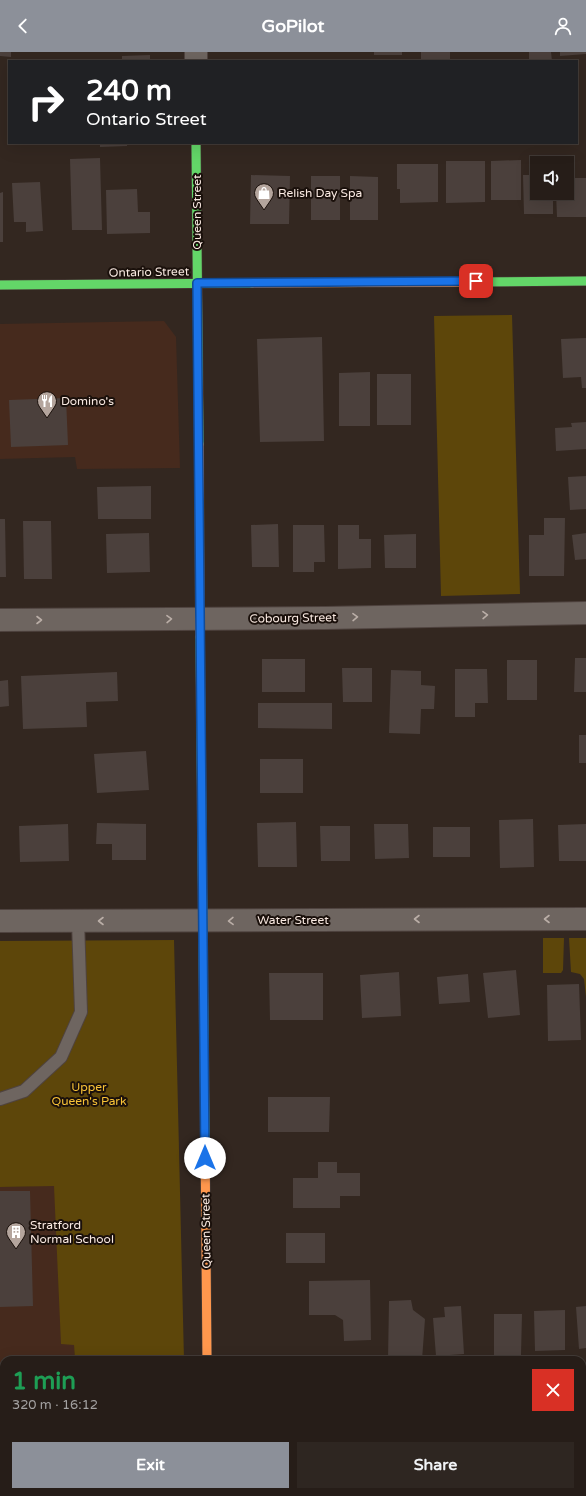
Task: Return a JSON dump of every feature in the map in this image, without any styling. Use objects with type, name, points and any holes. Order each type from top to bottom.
[{"type":"street","name":"Queen Street","points":[[196,144],[207,1356]]},
{"type":"street","name":"Ontario Street","points":[[0,285],[586,281]]},
{"type":"street","name":"Cobourg Street","points":[[0,620],[200,619],[586,613]]},
{"type":"street","name":"Water Street","points":[[0,921],[586,919]]},
{"type":"lane","points":[[0,1099],[24,1091],[61,1057],[81,1012],[78,921]]},
{"type":"shaded area","points":[[164,321],[176,337],[180,468],[77,469],[75,457],[0,459],[0,324]]},
{"type":"shaded area","points":[[66,1185],[75,1356],[0,1356],[0,1187]]},
{"type":"green space","points":[[512,315],[520,594],[441,596],[434,316]]},
{"type":"green space","points":[[543,938],[564,938],[563,970],[561,973],[543,973]]},
{"type":"green space","points":[[569,938],[586,938],[586,997],[584,979],[580,974],[571,972]]},
{"type":"green space","name":"Upper Queen's Park","points":[[174,940],[184,1356],[75,1356],[74,1345],[61,1344],[54,1186],[0,1187],[0,941]]},
{"type":"building","points":[[0,52],[11,52],[11,57],[0,56]]},
{"type":"building","points":[[374,52],[402,52],[402,55],[374,55]]},
{"type":"building","points":[[421,52],[450,52],[450,60],[421,60]]},
{"type":"building","points":[[529,52],[551,52],[552,60],[529,60]]},
{"type":"building","points":[[560,52],[586,52],[586,54],[560,56]]},
{"type":"building","points":[[150,55],[150,60],[122,60],[122,56]]},
{"type":"building","points":[[100,144],[127,144],[127,146],[100,147]]},
{"type":"building","points":[[100,158],[102,230],[72,230],[70,159]]},
{"type":"building","points":[[521,160],[521,200],[491,200],[491,161]]},
{"type":"building","points":[[446,161],[485,161],[485,202],[446,203]]},
{"type":"building","points":[[397,164],[438,164],[438,202],[400,203],[400,189],[397,189]]},
{"type":"building","points":[[251,175],[290,176],[289,224],[250,224]]},
{"type":"building","points":[[523,175],[530,175],[530,200],[553,200],[553,214],[524,214]]},
{"type":"building","points":[[311,176],[340,176],[340,220],[311,220]]},
{"type":"building","points":[[350,176],[378,177],[378,220],[350,220]]},
{"type":"building","points":[[574,178],[586,178],[586,217],[557,217],[556,200],[574,200]]},
{"type":"building","points":[[40,182],[43,231],[26,232],[26,222],[14,222],[12,183]]},
{"type":"building","points":[[137,189],[138,212],[150,212],[150,233],[107,234],[106,190]]},
{"type":"building","points":[[3,192],[3,242],[0,242],[0,193]]},
{"type":"building","points":[[322,337],[324,441],[260,442],[257,339]]},
{"type":"building","points":[[586,338],[586,388],[582,388],[581,377],[563,378],[561,339]]},
{"type":"building","points":[[370,372],[370,426],[339,426],[339,373]]},
{"type":"building","points":[[377,374],[411,374],[411,425],[377,425]]},
{"type":"building","points":[[66,398],[68,445],[11,447],[9,400]]},
{"type":"building","points":[[586,422],[586,449],[556,451],[555,428],[572,427],[571,423]]},
{"type":"building","points":[[586,476],[586,509],[570,510],[568,477]]},
{"type":"building","points":[[151,486],[151,519],[98,519],[97,487]]},
{"type":"building","points":[[544,518],[565,518],[564,576],[529,576],[529,535],[544,535]]},
{"type":"building","points":[[0,519],[5,519],[6,577],[0,577]]},
{"type":"building","points":[[23,521],[51,521],[52,579],[24,579]]},
{"type":"building","points":[[278,524],[279,567],[252,567],[251,525]]},
{"type":"building","points":[[293,525],[324,525],[325,562],[314,562],[314,572],[293,572]]},
{"type":"building","points":[[338,525],[359,525],[359,539],[371,539],[371,568],[338,569]]},
{"type":"building","points":[[149,533],[150,572],[107,573],[106,534]]},
{"type":"building","points":[[586,533],[586,559],[575,560],[572,535]]},
{"type":"building","points":[[416,534],[416,568],[385,568],[384,535]]},
{"type":"building","points":[[575,658],[586,658],[586,692],[574,692]]},
{"type":"building","points":[[262,659],[305,659],[305,692],[262,692]]},
{"type":"building","points":[[507,660],[537,660],[537,700],[507,700]]},
{"type":"building","points":[[342,668],[372,668],[372,702],[343,702]]},
{"type":"building","points":[[455,669],[487,669],[488,703],[475,703],[475,717],[455,717]]},
{"type":"building","points":[[391,670],[421,671],[421,685],[435,686],[434,709],[421,709],[420,734],[389,733]]},
{"type":"building","points":[[117,672],[118,701],[86,702],[87,727],[23,729],[21,676]]},
{"type":"building","points":[[8,680],[9,706],[0,707],[0,681]]},
{"type":"building","points":[[258,703],[332,703],[332,729],[258,728]]},
{"type":"building","points":[[579,735],[586,735],[586,763],[579,763]]},
{"type":"building","points":[[146,751],[149,790],[97,793],[94,754]]},
{"type":"building","points":[[260,759],[303,759],[303,793],[260,793]]},
{"type":"building","points":[[533,819],[534,867],[500,868],[499,820]]},
{"type":"building","points":[[296,822],[297,867],[258,867],[257,823]]},
{"type":"building","points":[[97,823],[146,824],[146,860],[112,860],[112,844],[96,844]]},
{"type":"building","points":[[68,824],[69,861],[20,862],[19,826]]},
{"type":"building","points":[[374,824],[408,824],[409,858],[375,859]]},
{"type":"building","points":[[586,824],[586,861],[559,861],[558,825]]},
{"type":"building","points":[[320,826],[350,826],[350,861],[321,861]]},
{"type":"building","points":[[433,827],[470,827],[470,857],[433,857]]},
{"type":"building","points":[[516,970],[520,1015],[488,1018],[483,973]]},
{"type":"building","points":[[399,972],[401,1016],[362,1018],[360,975]]},
{"type":"building","points":[[269,973],[323,973],[323,1020],[270,1020]]},
{"type":"building","points":[[468,974],[470,1002],[439,1004],[437,977]]},
{"type":"building","points":[[579,984],[581,1040],[548,1041],[547,985]]},
{"type":"building","points":[[268,1097],[330,1097],[329,1132],[268,1132]]},
{"type":"building","points":[[318,1162],[337,1162],[337,1173],[360,1173],[360,1196],[340,1196],[340,1208],[293,1208],[293,1178],[318,1178]]},
{"type":"building","name":"Stratford Normal School","points":[[0,1191],[30,1191],[33,1306],[0,1307]]},
{"type":"building","points":[[286,1233],[325,1233],[325,1263],[286,1263]]},
{"type":"building","points":[[370,1280],[371,1340],[344,1341],[343,1320],[335,1315],[309,1315],[309,1281]]},
{"type":"building","points":[[411,1300],[413,1310],[425,1319],[422,1356],[388,1356],[389,1301]]},
{"type":"building","points":[[461,1306],[464,1354],[436,1356],[433,1318],[445,1317],[444,1307]]},
{"type":"building","points":[[586,1306],[586,1348],[579,1349],[576,1307]]},
{"type":"building","points":[[565,1310],[565,1350],[535,1351],[534,1311]]},
{"type":"building","points":[[494,1314],[522,1314],[521,1355],[494,1355]]},
{"type":"traffic: fast","points":[[196,144],[199,444]]},
{"type":"traffic: fast","points":[[471,282],[586,281]]},
{"type":"traffic: fast","points":[[0,285],[252,283]]},
{"type":"traffic: fast","points":[[200,637],[205,1139]]},
{"type":"traffic: slow","points":[[252,283],[471,282]]},
{"type":"traffic: slow","points":[[199,444],[200,637]]},
{"type":"traffic: slow","points":[[205,1139],[207,1356]]},
{"type":"place","name":"Relish Day Spa","points":[[264,210]]},
{"type":"place","name":"Domino's","points":[[47,418]]},
{"type":"place","name":"Stratford Normal School","points":[[16,1249]]},
{"type":"route","points":[[205,1158],[197,283],[476,281]]}]
